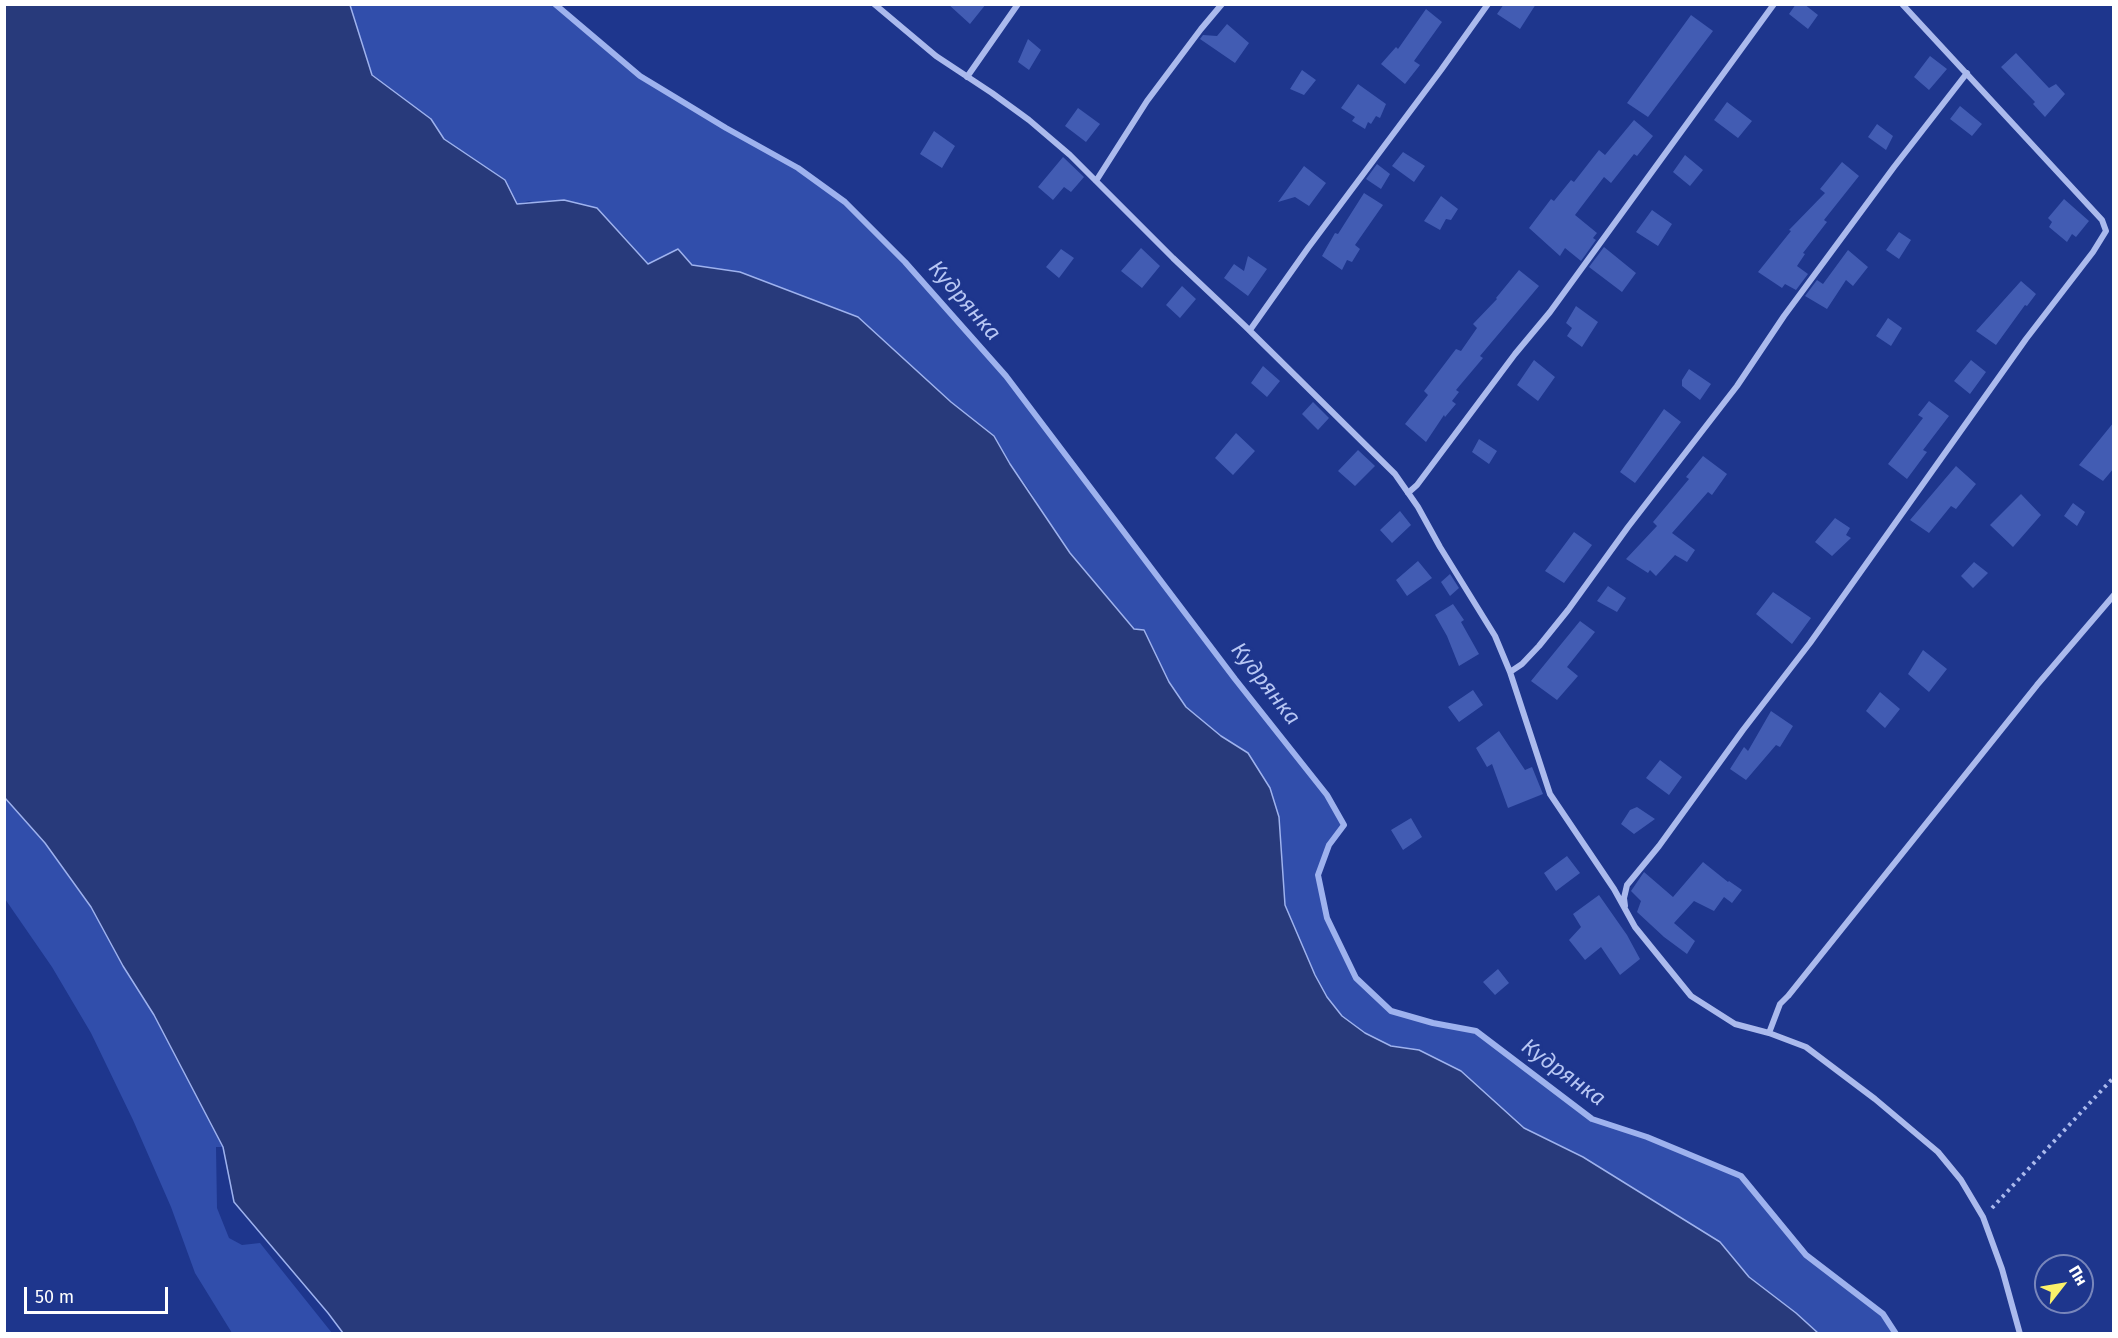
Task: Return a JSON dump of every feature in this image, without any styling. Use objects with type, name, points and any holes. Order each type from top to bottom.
[{"type":"street","points":[[874,4],[936,56],[1029,120],[1071,155],[1173,258],[1250,330],[1395,474],[1495,636],[1510,672],[1550,794],[1614,889],[1626,913],[1645,940],[1691,996],[1735,1024],[1769,1033],[1806,1047],[1938,1152],[1955,1173],[1983,1217],[2002,1269],[2020,1334]]},
{"type":"street","points":[[967,77],[1018,4]]},
{"type":"street","points":[[1096,181],[1147,101],[1222,4]]},
{"type":"street","points":[[1250,330],[1268,302],[1488,4]]},
{"type":"street","points":[[1408,493],[1417,485],[1576,278],[1774,4]]},
{"type":"street","points":[[1626,913],[1624,898],[1626,885],[1659,846],[1743,730],[1810,643],[2019,349],[2093,252],[2106,231],[2102,220],[1902,4]]},
{"type":"street","points":[[1510,672],[1522,664],[1539,646],[1568,610],[1628,527],[1737,386],[1784,316],[1894,167],[1967,73]]},
{"type":"street","points":[[1769,1033],[1780,1004],[2037,685],[2114,595]]},
{"type":"path","points":[[1983,1217],[2114,1077]]},
{"type":"shaded area","points":[[4,5],[350,5],[372,75],[431,119],[444,139],[505,180],[517,204],[564,200],[597,208],[648,264],[678,249],[692,265],[740,272],[858,317],[951,402],[994,436],[1010,464],[1070,553],[1134,629],[1144,630],[1169,682],[1186,707],[1221,736],[1248,753],[1270,788],[1279,817],[1285,905],[1315,975],[1327,997],[1342,1016],[1365,1033],[1391,1046],[1419,1050],[1461,1071],[1524,1128],[1583,1157],[1720,1242],[1749,1277],[1818,1333],[343,1333],[234,1202],[223,1147],[154,1015],[123,966],[91,907],[45,843],[5,798]]},
{"type":"shaded area","points":[[350,5],[555,5],[640,76],[798,168],[845,202],[905,262],[1006,376],[1235,679],[1327,795],[1344,825],[1329,845],[1318,875],[1327,918],[1356,978],[1391,1011],[1433,1023],[1476,1031],[1592,1119],[1647,1137],[1741,1176],[1806,1255],[1883,1314],[1896,1333],[1818,1333],[1749,1277],[1720,1242],[1584,1157],[1524,1128],[1495,1103],[1419,1050],[1391,1046],[1365,1033],[1342,1016],[1327,997],[1315,975],[1285,905],[1279,817],[1270,788],[1248,753],[1221,736],[1186,707],[1169,682],[1144,630],[1134,629],[1087,576],[1046,520],[1030,491],[1010,464],[960,410],[858,317],[740,272],[692,265],[648,264],[623,235],[529,201],[517,204],[505,180],[444,139],[431,119],[372,74]]},
{"type":"shaded area","points":[[4,798],[45,843],[91,907],[123,966],[154,1015],[223,1147],[216,1147],[217,1208],[229,1238],[242,1245],[260,1243],[332,1333],[232,1333],[195,1273],[171,1207],[133,1120],[91,1033],[52,967],[5,899]]},
{"type":"building","points":[[948,4],[986,4],[970,24]]},
{"type":"building","points":[[1504,4],[1536,4],[1520,29],[1497,14]]},
{"type":"building","points":[[1796,4],[1804,4],[1818,15],[1808,29],[1789,14]]},
{"type":"building","points":[[1426,9],[1442,22],[1414,61],[1420,65],[1405,84],[1381,64],[1396,47],[1398,49]]},
{"type":"building","points":[[1691,15],[1713,31],[1648,117],[1627,103]]},
{"type":"building","points":[[1227,24],[1249,43],[1235,63],[1200,39],[1203,35],[1217,36]]},
{"type":"building","points":[[1028,39],[1041,50],[1029,70],[1018,62]]},
{"type":"building","points":[[2016,53],[2049,88],[2056,84],[2065,94],[2045,117],[2033,104],[2035,102],[2001,67]]},
{"type":"building","points":[[1930,56],[1947,69],[1929,90],[1914,77]]},
{"type":"building","points":[[1302,70],[1316,80],[1304,95],[1290,89]]},
{"type":"building","points":[[1358,84],[1386,104],[1380,118],[1376,116],[1371,124],[1368,122],[1365,129],[1352,121],[1355,117],[1341,108]]},
{"type":"building","points":[[1727,102],[1752,121],[1738,138],[1714,120]]},
{"type":"building","points":[[1960,106],[1982,124],[1972,136],[1950,119]]},
{"type":"building","points":[[1078,108],[1100,124],[1086,142],[1065,126]]},
{"type":"building","points":[[1634,120],[1653,136],[1637,156],[1634,154],[1611,183],[1604,177],[1575,215],[1597,233],[1593,238],[1596,240],[1581,261],[1565,248],[1560,256],[1529,228],[1551,199],[1554,201],[1571,180],[1574,182],[1599,150],[1605,155]]},
{"type":"building","points":[[1877,124],[1893,136],[1886,150],[1868,137]]},
{"type":"building","points":[[934,131],[955,146],[942,168],[920,154]]},
{"type":"building","points":[[1403,152],[1425,166],[1414,182],[1392,166]]},
{"type":"building","points":[[1685,155],[1703,170],[1690,186],[1673,172]]},
{"type":"building","points":[[1063,157],[1084,177],[1071,192],[1064,187],[1053,200],[1038,187]]},
{"type":"building","points":[[1842,162],[1859,176],[1824,220],[1827,222],[1803,253],[1805,254],[1797,266],[1808,274],[1796,290],[1785,284],[1782,288],[1758,272],[1791,231],[1789,230],[1825,193],[1820,189]]},
{"type":"building","points":[[1377,164],[1390,174],[1381,189],[1366,179]]},
{"type":"building","points":[[1304,166],[1326,183],[1309,206],[1295,197],[1278,202]]},
{"type":"building","points":[[1364,193],[1383,205],[1355,245],[1360,249],[1352,262],[1347,260],[1342,270],[1322,256],[1335,233],[1338,234]]},
{"type":"building","points":[[1441,196],[1458,209],[1451,220],[1446,219],[1440,230],[1424,221]]},
{"type":"building","points":[[2064,199],[2089,221],[2076,237],[2072,234],[2067,242],[2049,227],[2052,222],[2048,218]]},
{"type":"building","points":[[1652,210],[1672,224],[1658,246],[1636,232]]},
{"type":"building","points":[[1899,232],[1911,240],[1899,259],[1886,250]]},
{"type":"building","points":[[1604,247],[1636,273],[1622,292],[1589,267]]},
{"type":"building","points":[[1141,248],[1160,266],[1142,288],[1121,271]]},
{"type":"building","points":[[1061,249],[1074,258],[1059,278],[1046,267]]},
{"type":"building","points":[[1848,250],[1868,267],[1853,286],[1846,280],[1827,309],[1805,296],[1817,280],[1823,284]]},
{"type":"building","points":[[1248,256],[1267,269],[1248,296],[1224,278],[1234,264],[1244,271]]},
{"type":"building","points":[[1519,270],[1539,286],[1480,356],[1483,358],[1456,390],[1459,392],[1452,401],[1456,404],[1445,417],[1444,415],[1426,442],[1405,424],[1428,395],[1424,391],[1456,349],[1461,351],[1477,328],[1473,324],[1497,299]]},
{"type":"building","points":[[2021,281],[2036,294],[2027,306],[2025,305],[1996,345],[1976,331]]},
{"type":"building","points":[[1182,286],[1196,299],[1180,318],[1166,305]]},
{"type":"building","points":[[1576,306],[1598,322],[1582,347],[1567,336],[1572,328],[1566,323]]},
{"type":"building","points":[[1888,318],[1902,328],[1891,346],[1876,336]]},
{"type":"building","points":[[1534,360],[1555,377],[1538,401],[1517,385]]},
{"type":"building","points":[[1971,360],[1986,372],[1970,394],[1954,381]]},
{"type":"building","points":[[1263,366],[1280,381],[1267,397],[1251,383]]},
{"type":"building","points":[[1689,369],[1711,384],[1700,400],[1682,386],[1682,380]]},
{"type":"building","points":[[1929,401],[1949,416],[1923,450],[1927,452],[1907,479],[1888,464],[1923,418],[1918,415]]},
{"type":"building","points":[[1313,402],[1329,418],[1318,430],[1302,414]]},
{"type":"building","points":[[1664,409],[1681,422],[1635,483],[1620,472]]},
{"type":"building","points":[[2114,422],[2114,468],[2103,481],[2079,465]]},
{"type":"building","points":[[1236,433],[1255,451],[1233,475],[1215,458]]},
{"type":"building","points":[[1479,439],[1497,451],[1489,464],[1472,452]]},
{"type":"building","points":[[1358,450],[1375,466],[1355,486],[1338,471]]},
{"type":"building","points":[[1703,456],[1727,474],[1712,495],[1708,492],[1672,533],[1695,550],[1687,562],[1675,555],[1656,576],[1650,570],[1648,573],[1626,559],[1657,526],[1653,522],[1689,479],[1686,477]]},
{"type":"building","points":[[1956,466],[1976,484],[1956,509],[1951,506],[1929,533],[1910,520]]},
{"type":"building","points":[[2021,494],[2041,515],[2013,547],[1990,525]]},
{"type":"building","points":[[2073,503],[2085,512],[2077,526],[2064,516]]},
{"type":"building","points":[[1400,511],[1411,525],[1392,543],[1380,530]]},
{"type":"building","points":[[1835,518],[1850,528],[1846,535],[1851,538],[1832,556],[1815,542]]},
{"type":"building","points":[[1574,532],[1592,545],[1564,583],[1545,571]]},
{"type":"building","points":[[1418,561],[1432,578],[1407,596],[1396,580]]},
{"type":"building","points":[[1974,562],[1988,573],[1973,588],[1961,576]]},
{"type":"building","points":[[1450,574],[1459,588],[1450,596],[1441,582]]},
{"type":"building","points":[[1608,586],[1626,598],[1617,612],[1597,601]]},
{"type":"building","points":[[1773,592],[1811,618],[1792,644],[1756,614]]},
{"type":"building","points":[[1453,604],[1464,620],[1461,622],[1479,654],[1459,666],[1447,636],[1435,615]]},
{"type":"building","points":[[1580,621],[1595,632],[1567,667],[1578,676],[1557,700],[1531,681]]},
{"type":"building","points":[[1923,650],[1947,669],[1929,692],[1908,674]]},
{"type":"building","points":[[1473,690],[1483,705],[1459,722],[1448,707]]},
{"type":"building","points":[[1880,692],[1900,709],[1885,728],[1866,711]]},
{"type":"building","points":[[1771,711],[1793,726],[1780,747],[1776,745],[1746,780],[1730,769],[1744,747],[1748,751]]},
{"type":"building","points":[[1499,731],[1525,770],[1532,767],[1543,794],[1508,808],[1492,764],[1487,767],[1476,748]]},
{"type":"building","points":[[1660,760],[1682,777],[1669,795],[1646,778]]},
{"type":"building","points":[[1637,807],[1655,819],[1634,834],[1621,824],[1630,810]]},
{"type":"building","points":[[1411,818],[1422,837],[1403,850],[1391,830]]},
{"type":"building","points":[[1567,856],[1580,873],[1556,891],[1544,873]]},
{"type":"building","points":[[1703,862],[1742,890],[1732,903],[1724,897],[1714,911],[1694,901],[1674,923],[1695,941],[1687,954],[1637,912],[1641,901],[1631,891],[1644,872],[1673,897]]},
{"type":"building","points":[[1599,895],[1627,935],[1640,959],[1620,975],[1601,947],[1585,960],[1569,940],[1581,927],[1573,914]]},
{"type":"building","points":[[1498,969],[1509,983],[1495,995],[1483,982]]},
{"type":"waterway","name":"Кудрянка","points":[[555,4],[640,76],[798,168],[845,202],[905,262],[1006,376],[1235,679],[1327,795],[1344,825],[1329,845],[1318,875],[1327,918],[1356,978],[1391,1011],[1433,1023],[1476,1031],[1592,1119],[1647,1137],[1741,1176],[1806,1255],[1883,1314],[1896,1334]]}]
